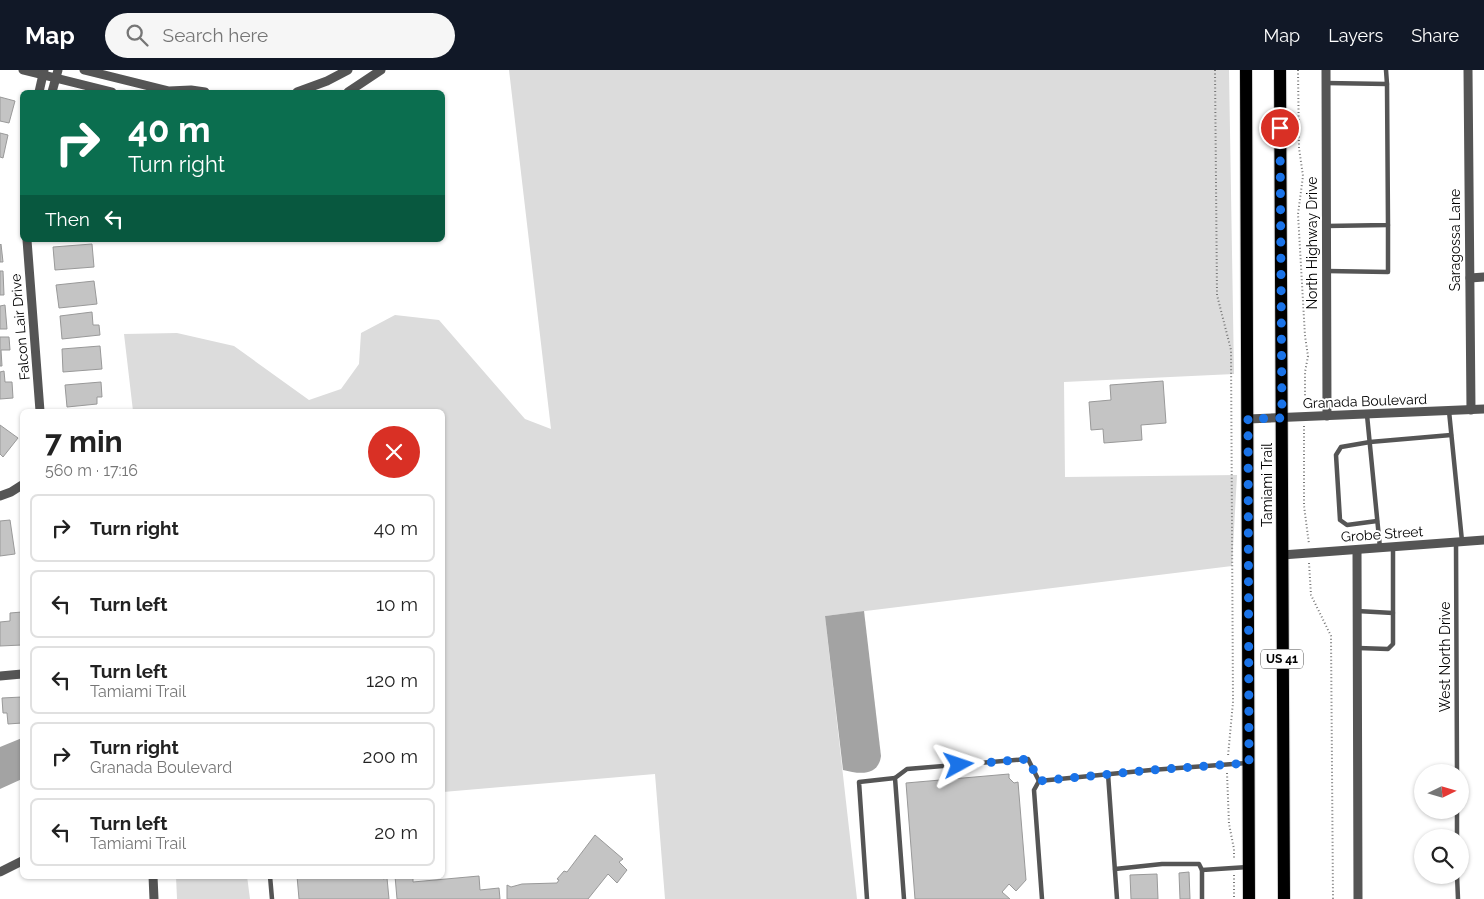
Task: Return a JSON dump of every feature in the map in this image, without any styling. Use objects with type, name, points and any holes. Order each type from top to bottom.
[{"type":"main road","name":"Tamiami Trail","points":[[1246,70],[1249,899]]},
{"type":"main road","name":"Tamiami Trail","points":[[1280,70],[1284,899]]},
{"type":"street","points":[[23,70],[57,74],[106,90]]},
{"type":"street","points":[[84,70],[165,90]]},
{"type":"street","points":[[304,90],[327,82],[348,70]]},
{"type":"street","points":[[351,90],[381,70]]},
{"type":"street","name":"North Highway Drive","points":[[1326,70],[1327,416]]},
{"type":"street","name":"Saragossa Lane","points":[[1468,70],[1470,410]]},
{"type":"street","points":[[40,90],[44,73]]},
{"type":"street","points":[[53,90],[57,74]]},
{"type":"street","name":"Falcon Lair Drive","points":[[27,242],[40,409]]},
{"type":"street","points":[[1470,278],[1484,277]]},
{"type":"street","name":"Granada Boulevard","points":[[1248,419],[1484,409]]},
{"type":"street","points":[[0,496],[20,486]]},
{"type":"street","name":"Grobe Street","points":[[1282,555],[1484,540]]},
{"type":"street","points":[[1357,550],[1358,899]]},
{"type":"street","points":[[0,676],[20,674]]},
{"type":"street","points":[[0,872],[20,862]]},
{"type":"street","points":[[153,879],[154,899]]},
{"type":"lane","points":[[1326,271],[1388,272],[1386,70]]},
{"type":"lane","points":[[1326,84],[1387,84]]},
{"type":"lane","points":[[1326,226],[1388,225]]},
{"type":"lane","name":"West North Drive","points":[[1449,411],[1459,542],[1457,764]]},
{"type":"lane","points":[[1367,415],[1380,548]]},
{"type":"lane","points":[[1377,521],[1347,525],[1340,520],[1336,455],[1341,447],[1370,442],[1451,435]]},
{"type":"lane","points":[[1358,648],[1388,649],[1393,644],[1394,548]]},
{"type":"lane","points":[[1357,611],[1393,613]]},
{"type":"lane","points":[[868,899],[859,782],[895,778],[907,770],[1028,759],[1039,781]]},
{"type":"lane","points":[[1039,781],[1249,763]]},
{"type":"lane","points":[[1108,774],[1118,899]]},
{"type":"lane","points":[[895,778],[904,899]]},
{"type":"lane","points":[[1039,781],[1034,790],[1042,899]]},
{"type":"lane","points":[[1115,869],[1162,864],[1199,864],[1202,870],[1202,899]]},
{"type":"lane","points":[[1202,870],[1249,867]]},
{"type":"lane","points":[[270,879],[272,899]]},
{"type":"lane","points":[[1457,884],[1458,899]]},
{"type":"path","points":[[1215,70],[1217,295],[1231,350],[1233,702],[1227,764],[1229,824],[1234,849],[1234,899]]},
{"type":"path","points":[[1298,70],[1299,148],[1303,176],[1298,214],[1305,336],[1308,356],[1305,372],[1304,506],[1308,530],[1311,595],[1331,636],[1332,899]]},
{"type":"shaded area","points":[[509,70],[1229,70],[1234,374],[1064,382],[1065,477],[1237,475],[1232,566],[825,616],[857,899],[665,899],[655,774],[445,792],[445,409],[133,409],[124,334],[177,333],[234,346],[309,400],[341,389],[359,364],[361,333],[395,315],[439,320],[525,419],[551,429]]},
{"type":"shaded area","points":[[864,611],[881,756],[876,768],[872,771],[861,773],[843,770],[825,616]]},
{"type":"shaded area","points":[[20,739],[20,780],[0,789],[0,747]]},
{"type":"shaded area","points":[[176,879],[247,879],[250,899],[177,899]]},
{"type":"building","points":[[0,97],[15,101],[9,123],[0,121]]},
{"type":"building","points":[[0,133],[8,135],[3,158],[0,157]]},
{"type":"building","points":[[1,244],[3,262],[0,262]]},
{"type":"building","points":[[92,244],[94,267],[55,270],[53,247]]},
{"type":"building","points":[[0,271],[3,271],[4,295],[0,295]]},
{"type":"building","points":[[94,281],[97,304],[59,308],[56,285]]},
{"type":"building","points":[[5,305],[7,329],[0,329],[0,306]]},
{"type":"building","points":[[92,312],[93,325],[99,325],[100,335],[62,339],[60,316]]},
{"type":"building","points":[[0,337],[9,337],[10,350],[1,350],[2,366],[0,366]]},
{"type":"building","points":[[100,346],[102,369],[63,372],[62,349]]},
{"type":"building","points":[[4,371],[5,382],[12,382],[13,398],[0,399],[0,372]]},
{"type":"building","points":[[1163,381],[1166,423],[1141,425],[1142,440],[1104,443],[1103,429],[1091,430],[1089,402],[1111,400],[1110,385]]},
{"type":"building","points":[[101,382],[102,397],[97,397],[97,404],[67,407],[65,385]]},
{"type":"building","points":[[0,425],[18,438],[3,457],[0,454]]},
{"type":"building","points":[[10,520],[15,554],[0,556],[0,521]]},
{"type":"building","points":[[20,612],[20,645],[0,646],[0,622],[10,621],[10,613]]},
{"type":"building","points":[[20,697],[20,723],[8,724],[7,713],[3,713],[2,698]]},
{"type":"building","points":[[1009,774],[1009,778],[1014,783],[1018,782],[1026,880],[1016,891],[1009,884],[1002,892],[1010,899],[915,899],[906,783]]},
{"type":"building","points":[[595,835],[623,859],[619,862],[627,870],[617,883],[608,874],[588,899],[507,899],[507,885],[511,887],[522,884],[557,883],[559,880],[557,879],[564,871],[567,872]]},
{"type":"building","points":[[1189,872],[1190,899],[1180,899],[1179,873]]},
{"type":"building","points":[[1157,874],[1158,899],[1131,899],[1130,875]]},
{"type":"building","points":[[479,876],[480,890],[499,888],[500,899],[397,899],[395,879],[413,879],[413,882]]},
{"type":"building","points":[[297,879],[387,879],[389,899],[299,899]]},
{"type":"route","points":[[959,765],[1028,759],[1039,781],[1249,763],[1248,419],[1282,418],[1280,128]]}]
